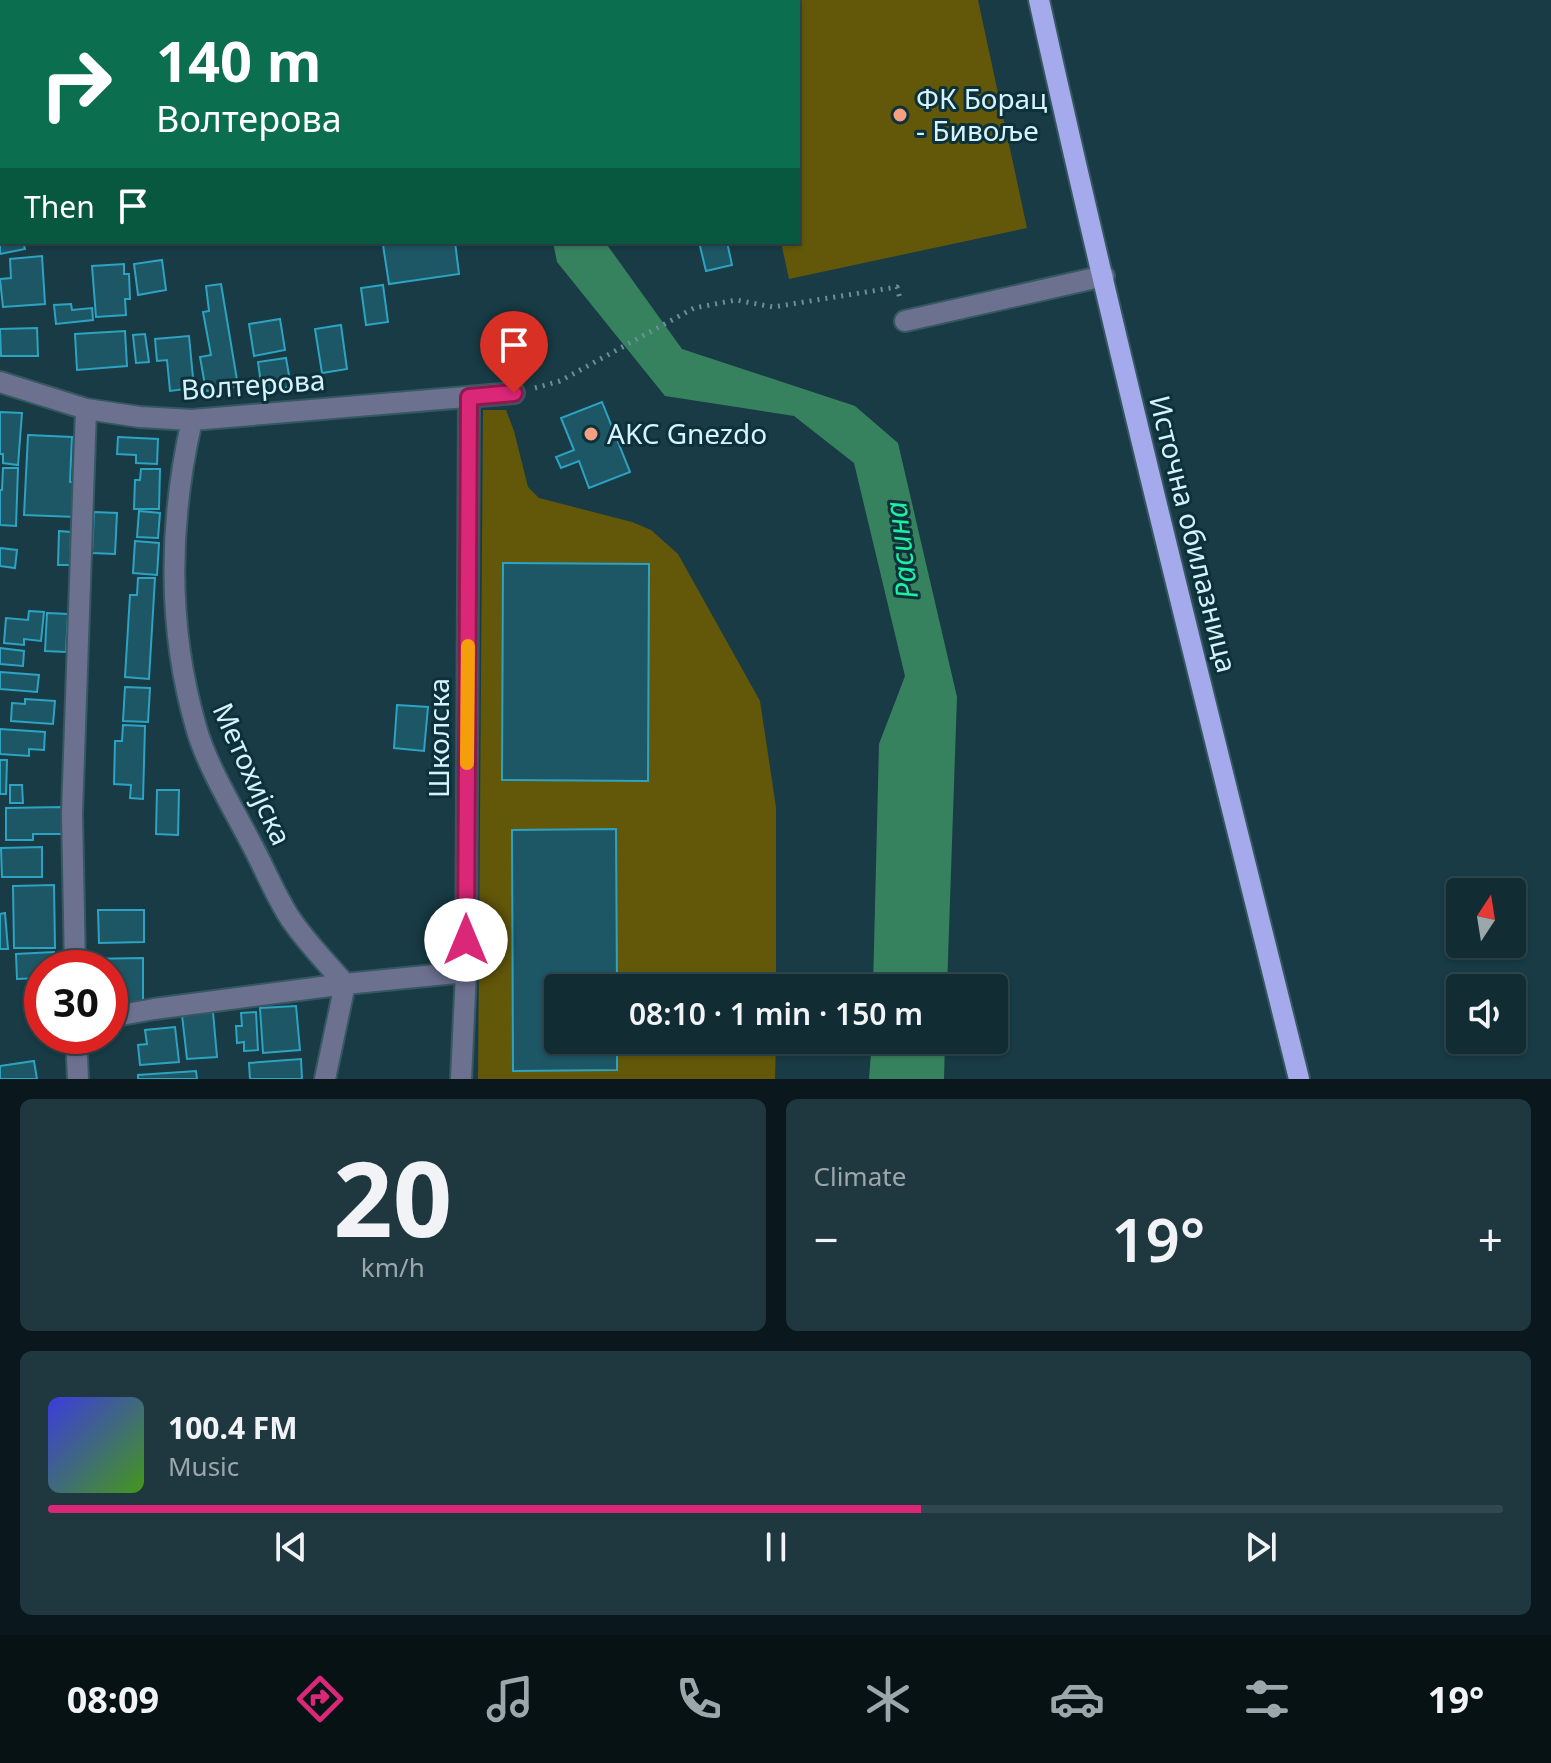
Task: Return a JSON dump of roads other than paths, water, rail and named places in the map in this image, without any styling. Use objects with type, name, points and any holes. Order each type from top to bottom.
[{"type":"main road","name":"Источна обилазница","points":[[1039,0],[1085,205],[1299,1079]]},
{"type":"street","points":[[905,321],[1104,276]]},
{"type":"street","name":"Волтерова","points":[[0,382],[86,409],[192,420],[514,393]]},
{"type":"street","name":"Школска","points":[[461,1079],[466,972],[469,397]]},
{"type":"street","points":[[75,950],[72,813],[86,409]]},
{"type":"street","name":"Метохијска","points":[[192,420],[182,463],[176,516],[175,603],[179,652],[196,730],[290,918],[345,984]]},
{"type":"street","points":[[128,1014],[345,984],[466,972]]},
{"type":"street","points":[[325,1079],[345,984]]},
{"type":"street","points":[[77,1054],[78,1079]]},
{"type":"water","name":"Расина","points":[[553,244],[606,244],[682,349],[855,406],[898,443],[957,697],[947,974],[873,974],[879,744],[905,676],[854,463],[794,416],[665,396],[557,262]]},
{"type":"water","points":[[871,1054],[945,1054],[944,1079],[869,1079]]},
{"type":"place","name":"ФК Борац - Бивоље","points":[[900,115]]},
{"type":"place","name":"AKC Gnezdo","points":[[591,434]]}]
